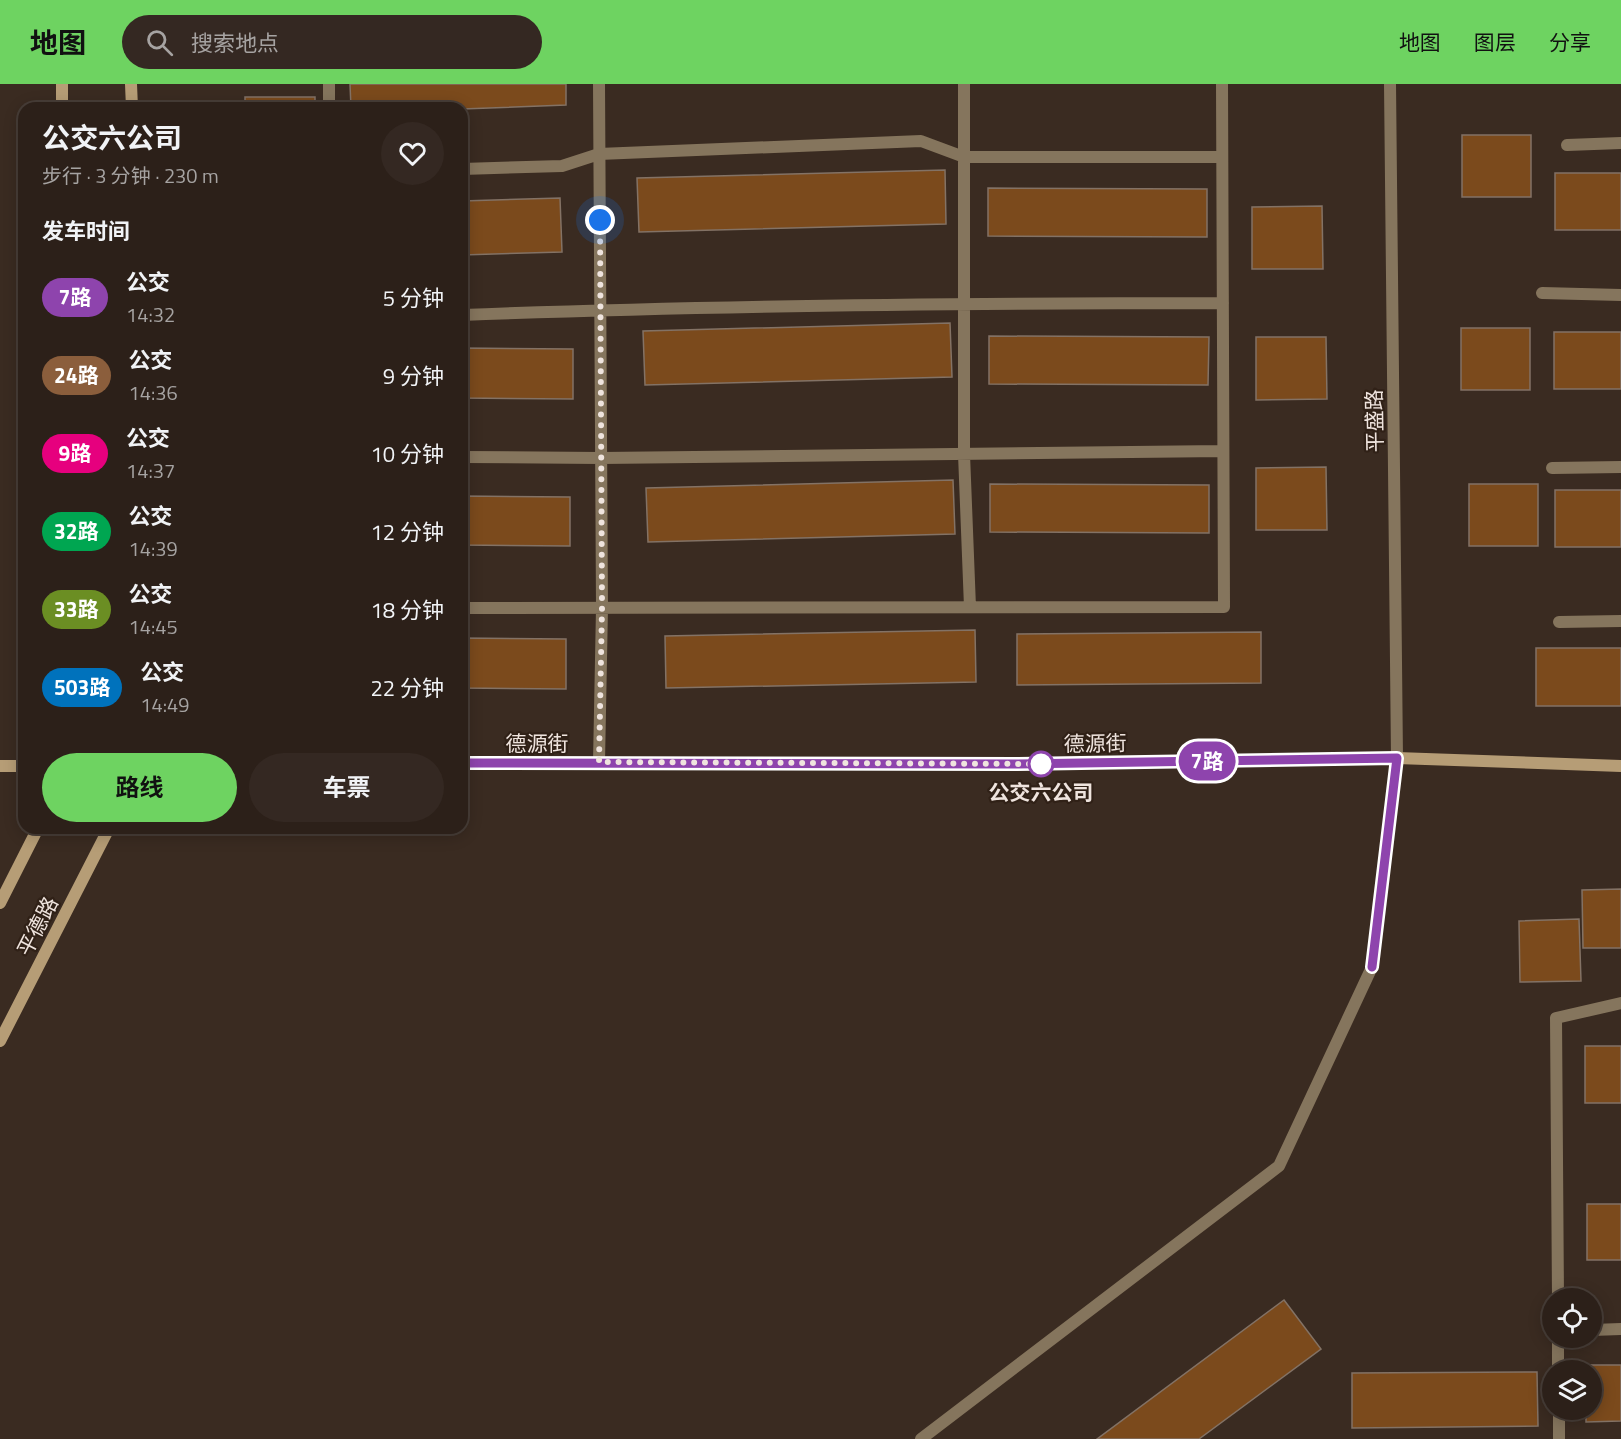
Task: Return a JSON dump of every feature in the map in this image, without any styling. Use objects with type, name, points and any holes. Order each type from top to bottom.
[{"type":"street","points":[[62,84],[62,102]]},
{"type":"street","points":[[131,84],[132,102]]},
{"type":"street","points":[[329,84],[329,102]]},
{"type":"street","points":[[599,84],[602,608],[599,762]]},
{"type":"street","points":[[964,84],[964,454],[970,608]]},
{"type":"street","points":[[468,608],[1224,607],[1222,84]]},
{"type":"street","name":"平盛路","points":[[921,1439],[1279,1166],[1372,967],[1397,758],[1390,84]]},
{"type":"street","points":[[468,169],[562,166],[599,154],[921,141],[964,158],[1222,158]]},
{"type":"street","points":[[1567,145],[1621,143]]},
{"type":"street","points":[[1542,293],[1621,295]]},
{"type":"street","points":[[468,315],[600,309],[964,303],[1222,303]]},
{"type":"street","points":[[468,457],[601,458],[1223,451]]},
{"type":"street","points":[[1552,468],[1621,467]]},
{"type":"street","points":[[1559,622],[1621,621]]},
{"type":"street","name":"德源街","points":[[468,763],[1018,764],[1397,758],[1621,766]]},
{"type":"street","points":[[0,766],[18,766]]},
{"type":"street","name":"平德路","points":[[0,903],[35,834]]},
{"type":"street","name":"平德路","points":[[0,1041],[106,834]]},
{"type":"street","points":[[1558,1288],[1556,1018],[1621,1003]]},
{"type":"street","points":[[1602,1330],[1621,1329]]},
{"type":"street","points":[[1558,1420],[1559,1439]]},
{"type":"building","points":[[350,84],[566,84],[566,105],[468,109],[468,102],[351,102]]},
{"type":"building","points":[[245,97],[315,97],[315,102],[245,102]]},
{"type":"building","points":[[1462,135],[1531,135],[1531,197],[1462,197]]},
{"type":"building","points":[[945,170],[946,224],[639,232],[637,178]]},
{"type":"building","points":[[1555,173],[1621,173],[1621,230],[1555,230]]},
{"type":"building","points":[[988,188],[1207,189],[1207,237],[988,236]]},
{"type":"building","points":[[560,198],[562,252],[468,255],[468,201]]},
{"type":"building","points":[[1322,206],[1323,269],[1252,269],[1252,207]]},
{"type":"building","points":[[950,323],[952,377],[645,385],[643,331]]},
{"type":"building","points":[[1461,328],[1530,328],[1530,390],[1461,390]]},
{"type":"building","points":[[1554,332],[1621,332],[1621,389],[1554,389]]},
{"type":"building","points":[[989,336],[1209,337],[1208,385],[989,384]]},
{"type":"building","points":[[1256,337],[1326,337],[1327,399],[1256,400]]},
{"type":"building","points":[[468,348],[573,349],[573,399],[468,398]]},
{"type":"building","points":[[1326,467],[1327,530],[1256,530],[1256,468]]},
{"type":"building","points":[[953,480],[955,534],[648,542],[646,488]]},
{"type":"building","points":[[990,484],[1209,485],[1209,533],[990,532]]},
{"type":"building","points":[[1469,484],[1538,484],[1538,546],[1469,546]]},
{"type":"building","points":[[1555,490],[1621,490],[1621,547],[1555,547]]},
{"type":"building","points":[[468,496],[570,497],[570,546],[468,545]]},
{"type":"building","points":[[975,630],[976,682],[666,688],[665,636]]},
{"type":"building","points":[[1261,632],[1261,683],[1017,685],[1017,634]]},
{"type":"building","points":[[468,638],[566,639],[566,689],[468,688]]},
{"type":"building","points":[[1536,648],[1621,648],[1621,706],[1536,706]]},
{"type":"building","points":[[1621,889],[1621,948],[1583,948],[1582,890]]},
{"type":"building","points":[[1579,919],[1581,981],[1520,982],[1519,921]]},
{"type":"building","points":[[1585,1046],[1621,1046],[1621,1103],[1585,1103]]},
{"type":"building","points":[[1587,1204],[1621,1204],[1621,1260],[1587,1260]]},
{"type":"building","points":[[1284,1300],[1321,1349],[1199,1439],[1097,1439]]},
{"type":"building","points":[[1602,1365],[1621,1365],[1621,1421],[1586,1422],[1586,1420],[1602,1420]]},
{"type":"building","points":[[1537,1372],[1538,1426],[1352,1428],[1352,1373]]},
{"type":"bus line","name":"7路","points":[[468,763],[1018,764],[1397,758],[1372,967]]},
{"type":"place","name":"公交六公司","points":[[1041,764]]},
{"type":"route","points":[[600,220],[602,608],[599,762],[1041,764]]}]
